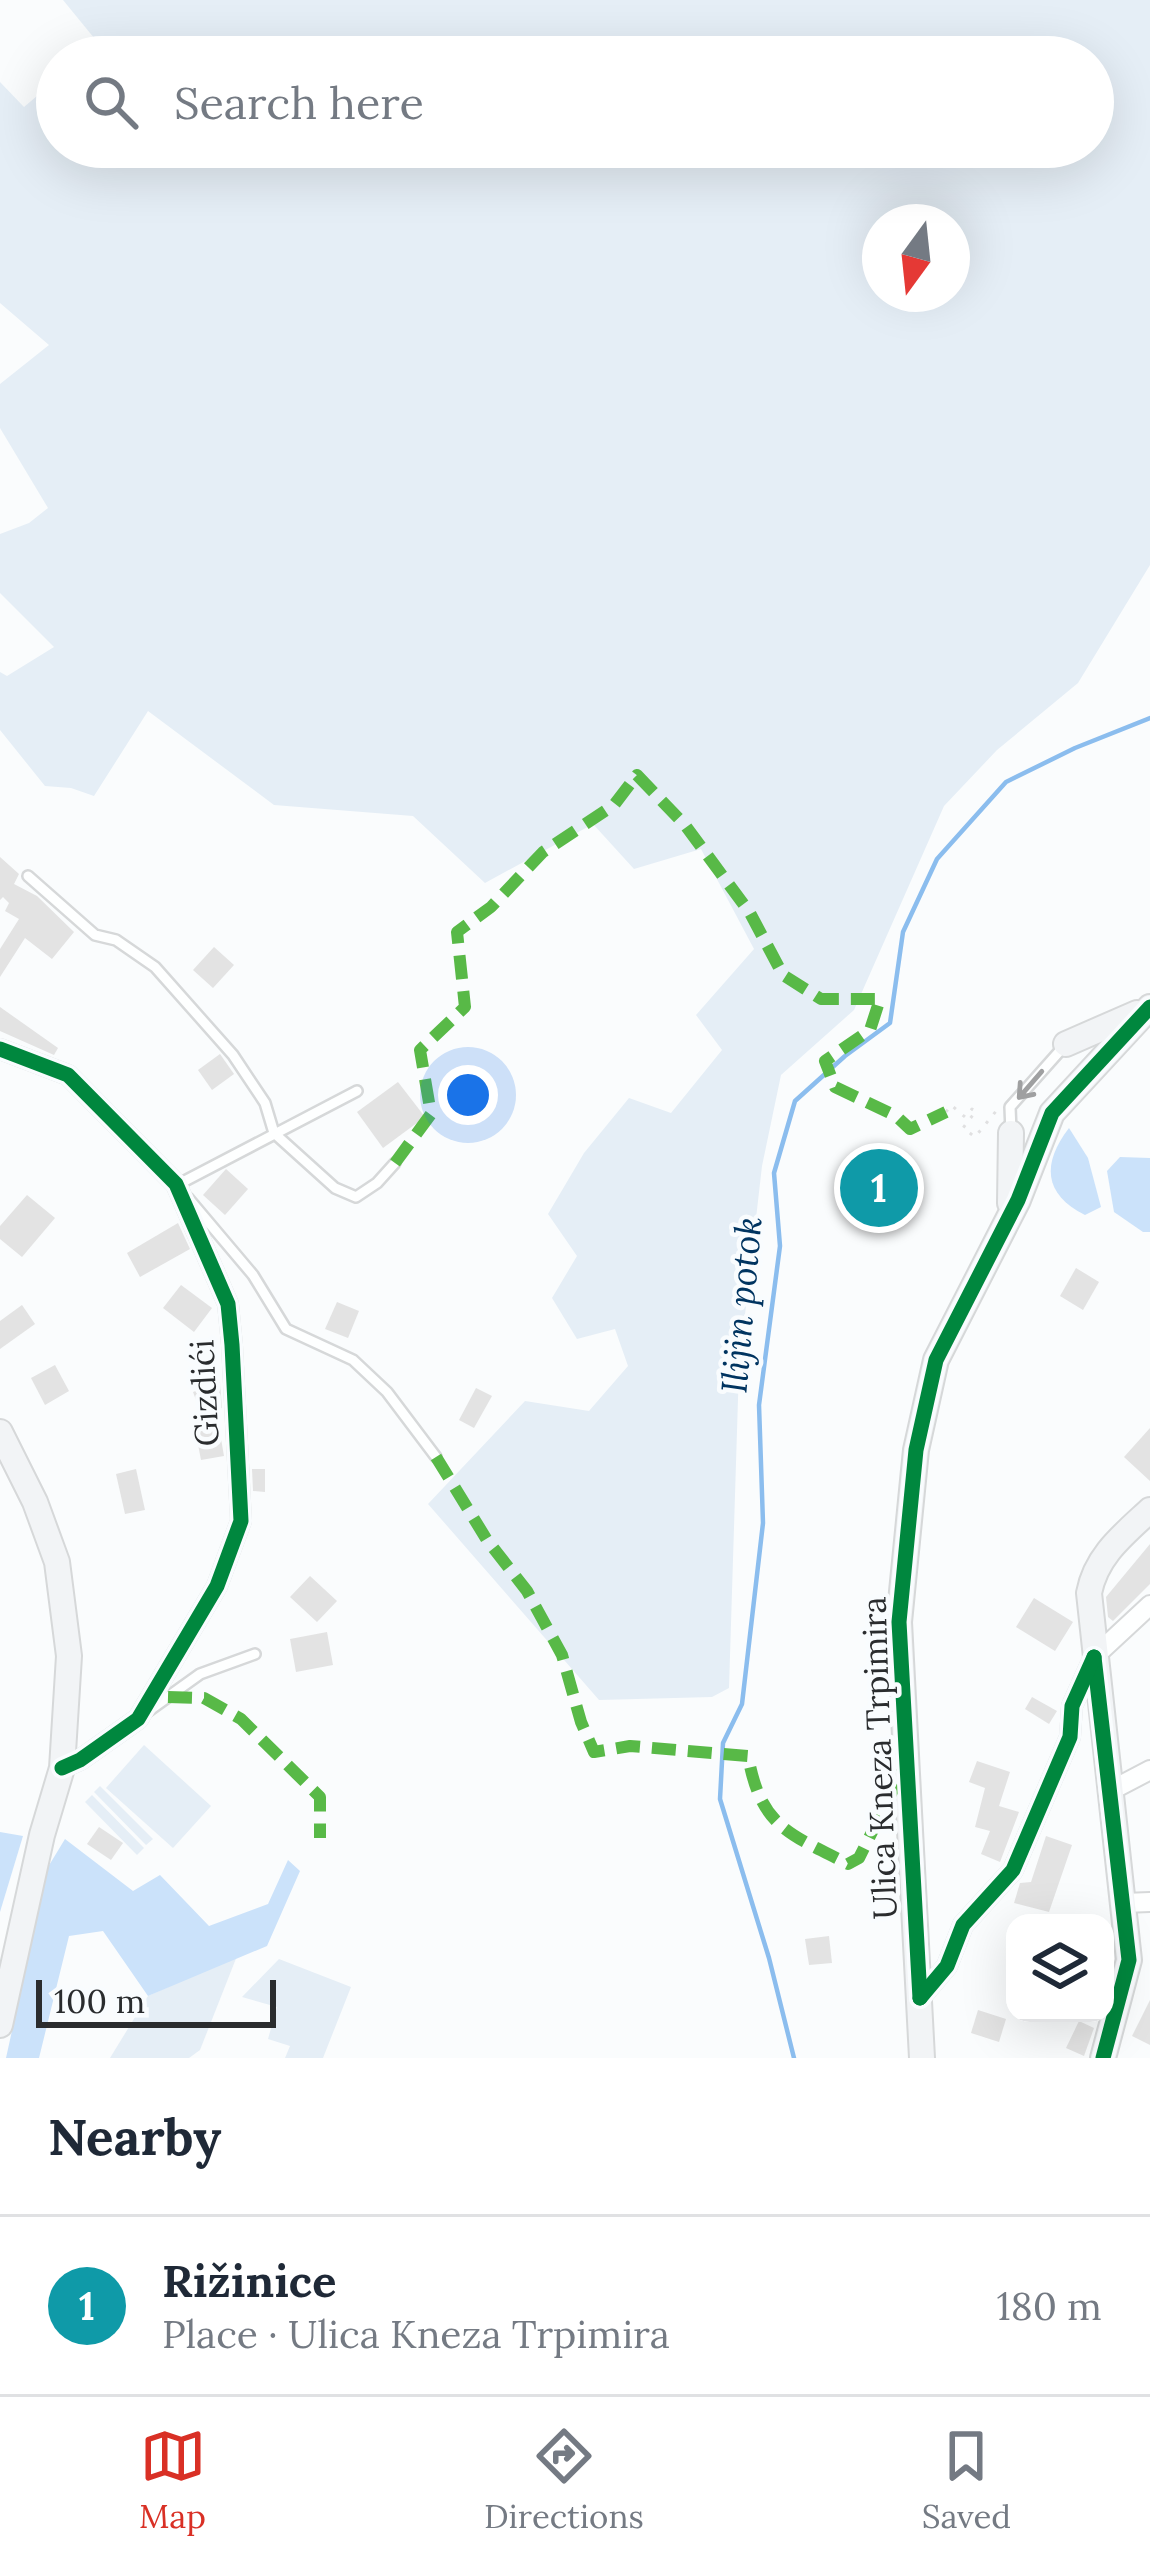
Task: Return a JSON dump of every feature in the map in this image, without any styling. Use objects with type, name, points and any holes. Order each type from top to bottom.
[{"type":"main road","points":[[1066,1044],[1150,1007]]},
{"type":"main road","name":"Ulica Kneza Trpimira","points":[[922,2058],[899,1622],[916,1450],[936,1360],[1010,1217],[1052,1113],[1150,1007]]},
{"type":"main road","points":[[1010,1120],[1010,1217]]},
{"type":"main road","points":[[0,1432],[35,1502],[57,1562],[70,1656],[62,1768],[0,2025]]},
{"type":"main road","points":[[1103,2058],[1129,1960],[1137,1902],[1110,1792],[1089,1608],[1093,1572],[1107,1551],[1150,1510]]},
{"type":"street","name":"Gizdići","points":[[2,1047],[68,1075],[176,1184],[228,1304],[241,1521],[217,1586],[138,1719],[62,1768]]},
{"type":"street","points":[[920,1998],[947,1966],[963,1925],[1013,1870],[1070,1737],[1072,1706],[1094,1657],[1150,1605]]},
{"type":"street","points":[[1110,1792],[1150,1770]]},
{"type":"lane","points":[[28,876],[95,935],[116,940],[155,968],[233,1054],[265,1103],[274,1133],[335,1188],[356,1197],[395,1163]]},
{"type":"lane","points":[[1010,1120],[1066,1044]]},
{"type":"lane","points":[[357,1091],[176,1184],[253,1275],[286,1329],[353,1360],[387,1392],[436,1457]]},
{"type":"lane","points":[[138,1719],[200,1674],[255,1654]]},
{"type":"path","points":[[946,1112],[951,1105],[965,1117],[972,1109],[976,1112],[963,1128],[975,1137],[1004,1102],[1010,1120]]},
{"type":"shaded area","points":[[63,0],[1150,0],[1150,565],[1078,683],[997,750],[944,806],[854,1010],[781,1075],[762,1166],[739,1367],[729,1688],[712,1697],[599,1700],[428,1504],[525,1401],[589,1411],[628,1366],[615,1329],[577,1339],[552,1298],[577,1256],[548,1214],[584,1153],[629,1098],[671,1113],[722,1050],[696,1015],[754,949],[701,849],[634,869],[593,824],[485,883],[413,816],[274,805],[148,711],[94,796],[45,786],[0,730],[0,672],[7,676],[54,647],[0,593],[0,534],[29,523],[48,508],[0,428],[0,384],[49,345],[0,303],[0,82],[24,107],[36,97],[36,168],[1114,168],[1114,36],[92,36]]},
{"type":"shaded area","points":[[1069,1128],[1088,1158],[1101,1207],[1085,1215],[1061,1197],[1051,1177],[1054,1153]]},
{"type":"shaded area","points":[[1120,1157],[1150,1158],[1150,1232],[1114,1212],[1107,1171]]},
{"type":"shaded area","points":[[144,1745],[211,1806],[173,1848],[106,1788]]},
{"type":"shaded area","points":[[100,1786],[153,1839],[146,1845],[94,1792]]},
{"type":"shaded area","points":[[92,1795],[144,1848],[137,1855],[85,1802]]},
{"type":"shaded area","points":[[0,1832],[23,1836],[0,1912]]},
{"type":"shaded area","points":[[65,1839],[133,1891],[160,1875],[209,1926],[268,1904],[288,1860],[300,1871],[267,1946],[148,1996],[103,1931],[69,1936],[39,2058],[6,2058],[48,1867]]},
{"type":"shaded area","points":[[237,1956],[200,2050],[189,2058],[110,2058],[148,1996]]},
{"type":"shaded area","points":[[279,1959],[351,1987],[323,2058],[285,2058],[290,2046],[268,2039],[277,2007],[242,1997]]},
{"type":"building","points":[[0,857],[19,874],[14,884],[37,896],[74,932],[52,959],[25,938],[0,977],[0,949],[19,919],[5,911],[9,903],[3,897],[0,900]]},
{"type":"building","points":[[214,947],[234,965],[213,988],[193,970]]},
{"type":"building","points":[[0,1007],[58,1048],[54,1055],[0,1031]]},
{"type":"building","points":[[220,1054],[234,1074],[212,1090],[198,1070]]},
{"type":"building","points":[[398,1082],[425,1117],[383,1148],[357,1112]]},
{"type":"building","points":[[226,1169],[248,1189],[225,1215],[203,1195]]},
{"type":"building","points":[[27,1195],[55,1218],[22,1257],[0,1239],[0,1226]]},
{"type":"building","points":[[178,1223],[190,1249],[140,1277],[127,1253]]},
{"type":"building","points":[[1076,1268],[1099,1282],[1083,1310],[1060,1296]]},
{"type":"building","points":[[181,1285],[212,1308],[194,1332],[163,1308]]},
{"type":"building","points":[[337,1302],[359,1311],[348,1338],[325,1329]]},
{"type":"building","points":[[22,1305],[35,1324],[0,1349],[0,1321]]},
{"type":"building","points":[[55,1365],[69,1391],[45,1405],[31,1378]]},
{"type":"building","points":[[220,1382],[222,1408],[216,1410],[224,1456],[201,1460],[195,1429],[206,1427],[193,1392]]},
{"type":"building","points":[[476,1388],[492,1396],[474,1428],[459,1420]]},
{"type":"building","points":[[1150,1428],[1150,1481],[1124,1457]]},
{"type":"building","points":[[136,1469],[145,1510],[125,1514],[116,1474]]},
{"type":"building","points":[[252,1469],[265,1469],[265,1492],[253,1491]]},
{"type":"building","points":[[1150,1544],[1150,1584],[1113,1621],[1108,1617],[1106,1597]]},
{"type":"building","points":[[310,1576],[337,1601],[317,1622],[290,1597]]},
{"type":"building","points":[[1034,1598],[1073,1622],[1055,1651],[1016,1627]]},
{"type":"building","points":[[327,1632],[333,1665],[296,1672],[290,1639]]},
{"type":"building","points":[[1032,1697],[1057,1711],[1049,1724],[1025,1709]]},
{"type":"building","points":[[977,1761],[1010,1772],[999,1806],[1019,1812],[1000,1862],[981,1854],[990,1831],[975,1827],[985,1788],[969,1782]]},
{"type":"building","points":[[99,1827],[123,1843],[111,1860],[87,1844]]},
{"type":"building","points":[[1046,1836],[1072,1845],[1049,1912],[1014,1903],[1020,1883],[1031,1882]]},
{"type":"building","points":[[829,1936],[832,1963],[809,1965],[805,1939]]},
{"type":"building","points":[[1150,2000],[1150,2045],[1132,2036]]},
{"type":"building","points":[[978,2010],[1006,2019],[999,2042],[971,2033]]},
{"type":"building","points":[[1079,2022],[1094,2028],[1084,2056],[1066,2048]]},
{"type":"waterway","name":"Ilijin potok","points":[[794,2058],[720,1799],[723,1743],[742,1704],[763,1523],[759,1405],[780,1246],[774,1173],[795,1101],[890,1023],[903,932],[937,859],[1006,782],[1150,718]]},
{"type":"marked path","points":[[395,1163],[431,1114],[420,1050],[465,1007],[457,932],[491,907],[543,852],[614,805],[637,775],[685,825],[750,913],[783,975],[821,999],[880,999],[870,1030],[825,1061],[835,1087],[896,1116],[910,1129],[946,1112]]},
{"type":"marked path","points":[[436,1457],[487,1540],[527,1591],[562,1655],[594,1752],[630,1746],[748,1756],[761,1798],[780,1825],[848,1864],[859,1858],[904,1768]]},
{"type":"marked path","points":[[168,1697],[204,1698],[241,1719],[320,1797],[320,1838]]},
{"type":"cycle path","points":[[920,1998],[899,1622],[916,1450],[936,1360],[1018,1200],[1052,1113],[1150,1007]]},
{"type":"cycle path","points":[[0,1049],[68,1075],[176,1184],[228,1304],[232,1345],[241,1521],[217,1586],[138,1719],[62,1768]]},
{"type":"cycle path","points":[[1094,1657],[1129,1960],[1103,2058]]},
{"type":"cycle path","points":[[920,1998],[947,1966],[963,1925],[1013,1870],[1070,1737],[1072,1706],[1094,1657]]},
{"type":"place","name":"Rižinice","points":[[879,1188]]}]
